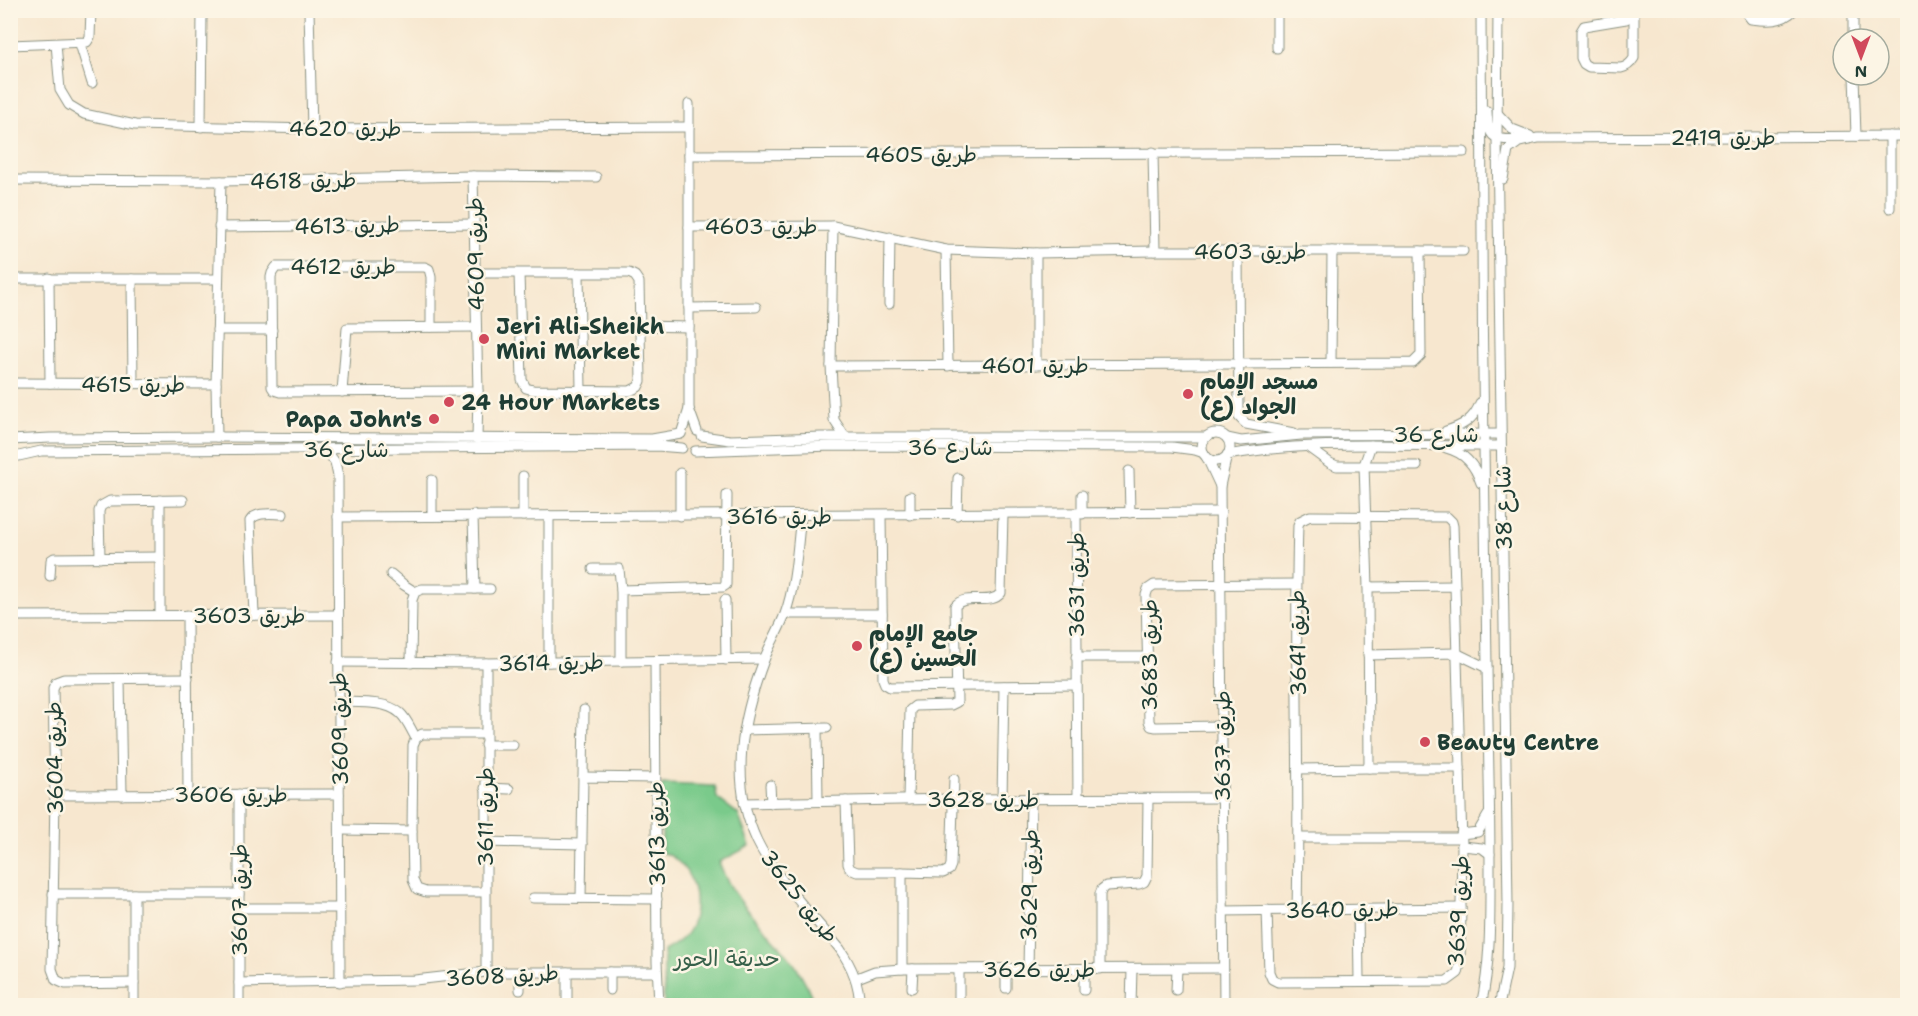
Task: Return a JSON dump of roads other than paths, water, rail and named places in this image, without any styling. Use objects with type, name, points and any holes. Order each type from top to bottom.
[{"type":"street","points":[[10,45],[87,42],[90,37],[91,10]]},
{"type":"street","points":[[201,127],[202,10]]},
{"type":"street","points":[[309,10],[312,129]]},
{"type":"street","points":[[1277,10],[1277,48]]},
{"type":"street","name":"شارع 38","points":[[1480,10],[1482,395],[1490,854],[1490,941],[1488,972],[1481,1005]]},
{"type":"street","name":"شارع 38","points":[[1498,10],[1497,139],[1508,951],[1499,1005]]},
{"type":"street","points":[[1744,10],[1751,19],[1767,21],[1785,19],[1794,10]]},
{"type":"street","points":[[1853,10],[1853,27]]},
{"type":"street","points":[[1634,11],[1634,58],[1631,63],[1621,68],[1589,67],[1584,64],[1581,58],[1581,31],[1584,26],[1626,19],[1634,11]]},
{"type":"street","name":"طريق 4620","points":[[56,44],[60,90],[76,111],[135,125],[312,129],[689,127]]},
{"type":"street","points":[[80,44],[92,83]]},
{"type":"street","points":[[1481,50],[1485,66],[1489,129],[1497,139],[1538,138]]},
{"type":"street","points":[[1854,87],[1856,136]]},
{"type":"street","points":[[689,104],[689,409],[679,441],[682,448],[688,452],[695,452],[701,447],[699,433],[689,409]]},
{"type":"street","name":"طريق 2419","points":[[1498,114],[1512,129],[1538,138]]},
{"type":"street","points":[[1890,136],[1890,208]]},
{"type":"street","name":"طريق 2419","points":[[1499,222],[1505,156],[1508,150],[1519,142],[1538,138],[1908,136]]},
{"type":"street","points":[[1153,152],[1155,251]]},
{"type":"street","name":"طريق 4605","points":[[689,155],[1464,152]]},
{"type":"street","name":"طريق 4609","points":[[473,177],[477,439]]},
{"type":"street","name":"طريق 4618","points":[[10,180],[221,181],[596,177]]},
{"type":"street","points":[[217,437],[216,384],[221,181]]},
{"type":"street","name":"طريق 4613","points":[[219,227],[474,224]]},
{"type":"street","name":"طريق 4603","points":[[833,226],[831,366],[834,420],[845,437]]},
{"type":"street","name":"طريق 4603","points":[[689,227],[833,226],[946,250],[1036,254],[1155,251],[1463,252]]},
{"type":"street","points":[[889,304],[890,237]]},
{"type":"street","points":[[946,250],[948,366]]},
{"type":"street","points":[[1238,251],[1239,417],[1243,423],[1300,435]]},
{"type":"street","points":[[1331,363],[1332,251]]},
{"type":"street","name":"طريق 4601","points":[[831,366],[1409,364],[1420,358],[1422,350],[1420,251]]},
{"type":"street","points":[[1036,254],[1036,365]]},
{"type":"street","name":"طريق 4612","points":[[431,327],[430,273],[425,267],[276,267],[272,273],[271,384],[274,390],[280,392],[478,391]]},
{"type":"street","points":[[475,273],[519,273],[629,273],[635,276],[639,282],[641,326],[641,381],[638,387],[630,391],[526,388],[522,380],[519,273]]},
{"type":"street","points":[[579,273],[581,390]]},
{"type":"street","name":"طريق 4615","points":[[49,278],[50,383]]},
{"type":"street","points":[[10,279],[218,279]]},
{"type":"street","points":[[132,279],[133,384]]},
{"type":"street","points":[[689,308],[756,307]]},
{"type":"street","points":[[641,326],[689,327]]},
{"type":"street","points":[[342,392],[347,328],[476,327]]},
{"type":"street","points":[[217,330],[272,330]]},
{"type":"street","name":"طريق 4615","points":[[10,383],[216,384]]},
{"type":"street","points":[[1436,434],[1466,423],[1477,411],[1482,395]]},
{"type":"street","points":[[821,437],[834,420]]},
{"type":"street","points":[[681,434],[688,429],[699,433]]},
{"type":"street","name":"شارع 36","points":[[699,433],[730,440],[821,437],[1206,437]]},
{"type":"street","points":[[1219,433],[1227,438],[1230,447],[1227,455],[1219,460],[1205,455],[1202,445],[1206,437],[1219,433]]},
{"type":"street","name":"شارع 36","points":[[10,440],[217,437],[652,439],[681,434]]},
{"type":"street","name":"شارع 36","points":[[1227,438],[1247,440],[1300,435],[1501,434]]},
{"type":"street","points":[[1369,768],[1368,587],[1364,465],[1371,445]]},
{"type":"street","points":[[1435,445],[1454,450],[1467,458],[1478,473],[1484,491]]},
{"type":"street","name":"شارع 36","points":[[10,458],[40,451],[657,446],[682,448]]},
{"type":"street","name":"شارع 36","points":[[695,452],[832,446],[1172,447],[1205,455]]},
{"type":"street","points":[[1306,446],[1333,465],[1417,466]]},
{"type":"street","name":"شارع 36","points":[[1227,455],[1306,446],[1501,446]]},
{"type":"street","name":"طريق 3609","points":[[325,449],[335,462],[338,476],[340,982]]},
{"type":"street","name":"طريق 3609","points":[[338,476],[342,461],[351,449]]},
{"type":"street","name":"طريق 3637","points":[[1205,455],[1220,486]]},
{"type":"street","name":"طريق 3637","points":[[1224,1005],[1220,486],[1227,455]]},
{"type":"street","points":[[1129,471],[1130,513]]},
{"type":"street","points":[[680,473],[680,516]]},
{"type":"street","points":[[523,476],[523,516]]},
{"type":"street","points":[[957,478],[957,515]]},
{"type":"street","points":[[432,480],[432,516]]},
{"type":"street","points":[[621,590],[723,588],[728,580],[727,495]]},
{"type":"street","name":"طريق 3631","points":[[1078,798],[1076,657],[1079,514],[1082,495]]},
{"type":"street","points":[[910,496],[910,515]]},
{"type":"street","name":"طريق 3603","points":[[160,500],[160,615]]},
{"type":"street","points":[[100,558],[99,511],[101,506],[110,501],[183,500]]},
{"type":"street","name":"طريق 3616","points":[[338,518],[473,515],[801,516],[1221,512]]},
{"type":"street","points":[[254,615],[250,521],[257,514],[283,514]]},
{"type":"street","points":[[473,515],[475,589]]},
{"type":"street","points":[[881,515],[883,679],[885,684],[890,687],[1076,685]]},
{"type":"street","points":[[908,800],[910,710],[915,706],[954,704],[957,699],[955,606],[963,600],[993,600],[1002,593],[1003,515]]},
{"type":"street","points":[[549,516],[549,662]]},
{"type":"street","name":"طريق 3625","points":[[801,516],[795,568],[786,614],[764,659],[745,730],[740,756],[744,803],[758,841],[769,861],[840,949],[857,978],[860,1005]]},
{"type":"street","name":"طريق 3641","points":[[1297,910],[1299,838],[1296,584],[1298,525],[1300,521],[1310,516],[1443,516],[1450,519],[1453,526],[1455,586]]},
{"type":"street","points":[[50,576],[53,558],[160,557]]},
{"type":"street","points":[[593,569],[620,569],[621,661]]},
{"type":"street","points":[[391,573],[415,592]]},
{"type":"street","name":"طريق 3683","points":[[1221,726],[1151,726],[1147,657],[1146,595],[1148,589],[1154,585],[1296,584]]},
{"type":"street","points":[[1368,587],[1455,586],[1461,839]]},
{"type":"street","points":[[411,663],[412,600],[415,592],[422,589],[490,589]]},
{"type":"street","points":[[725,600],[726,660]]},
{"type":"street","points":[[786,614],[882,614]]},
{"type":"street","points":[[188,615],[188,794]]},
{"type":"street","name":"طريق 3603","points":[[10,616],[338,615]]},
{"type":"street","points":[[1368,655],[1456,653],[1487,668]]},
{"type":"street","name":"طريق 3631","points":[[1076,657],[1147,657]]},
{"type":"street","name":"طريق 3614","points":[[338,662],[655,662],[764,659]]},
{"type":"street","name":"طريق 3613","points":[[655,662],[659,1005]]},
{"type":"street","name":"طريق 3611","points":[[486,663],[484,842],[486,972]]},
{"type":"street","name":"طريق 3604","points":[[134,984],[65,984],[56,980],[52,969],[55,795],[53,688],[56,682],[64,679],[188,678]]},
{"type":"street","points":[[120,679],[122,795]]},
{"type":"street","points":[[1002,800],[1004,686]]},
{"type":"street","points":[[338,702],[374,704],[394,709],[402,715],[416,738]]},
{"type":"street","points":[[581,898],[584,710]]},
{"type":"street","points":[[745,730],[822,728],[818,801]]},
{"type":"street","points":[[484,892],[426,892],[417,889],[413,880],[412,831],[413,745],[416,738],[422,734],[485,734]]},
{"type":"street","points":[[485,745],[513,745]]},
{"type":"street","points":[[1298,769],[1460,768]]},
{"type":"street","points":[[583,777],[656,778]]},
{"type":"street","points":[[846,801],[850,869],[856,872],[943,873],[949,870],[951,865],[954,779]]},
{"type":"street","points":[[770,785],[771,803]]},
{"type":"street","points":[[485,788],[509,789]]},
{"type":"street","name":"طريق 3607","points":[[239,794],[239,1005]]},
{"type":"street","name":"طريق 3606","points":[[55,795],[339,794]]},
{"type":"street","name":"طريق 3628","points":[[744,803],[954,799],[1222,798]]},
{"type":"street","points":[[1100,969],[1100,894],[1106,886],[1144,882],[1147,876],[1148,799]]},
{"type":"street","name":"طريق 3629","points":[[1028,969],[1031,800]]},
{"type":"street","points":[[1461,839],[1479,832],[1489,813]]},
{"type":"street","points":[[341,830],[412,831]]},
{"type":"street","name":"طريق 3639","points":[[1267,910],[1268,969],[1272,979],[1278,982],[1442,981],[1451,980],[1459,969],[1461,839],[1299,838]]},
{"type":"street","points":[[1461,839],[1490,854]]},
{"type":"street","points":[[484,842],[582,844]]},
{"type":"street","points":[[902,872],[902,969]]},
{"type":"street","points":[[53,894],[239,894]]},
{"type":"street","points":[[134,894],[134,1005]]},
{"type":"street","points":[[532,898],[657,899]]},
{"type":"street","points":[[239,908],[340,908]]},
{"type":"street","name":"طريق 3640","points":[[1223,911],[1461,908]]},
{"type":"street","points":[[1358,909],[1359,981]]},
{"type":"street","name":"طريق 3626","points":[[857,978],[874,971],[902,969],[1223,968]]},
{"type":"street","points":[[912,988],[913,969]]},
{"type":"street","points":[[959,969],[959,1005]]},
{"type":"street","points":[[1006,969],[1006,988]]},
{"type":"street","points":[[1084,969],[1084,990]]},
{"type":"street","points":[[1131,969],[1131,1005]]},
{"type":"street","points":[[1176,969],[1176,990]]},
{"type":"street","name":"طريق 3608","points":[[239,982],[426,979],[486,972],[657,972]]},
{"type":"street","points":[[520,972],[520,990]]},
{"type":"street","points":[[567,972],[567,1005]]},
{"type":"street","points":[[610,972],[610,990]]},
{"type":"place","name":"Jeri Ali-Sheikh Mini Market","points":[[484,339]]},
{"type":"place","name":"مسجد الإمام الجواد (ع)","points":[[1188,394]]},
{"type":"place","name":"24 Hour Markets","points":[[449,402]]},
{"type":"place","name":"Papa John's","points":[[434,419]]},
{"type":"place","name":"جامع الإمام الحسين (ع)","points":[[857,646]]},
{"type":"place","name":"Beauty Centre","points":[[1425,742]]},
{"type":"park label","name":"حديقة الحور","points":[[727,958]]}]
